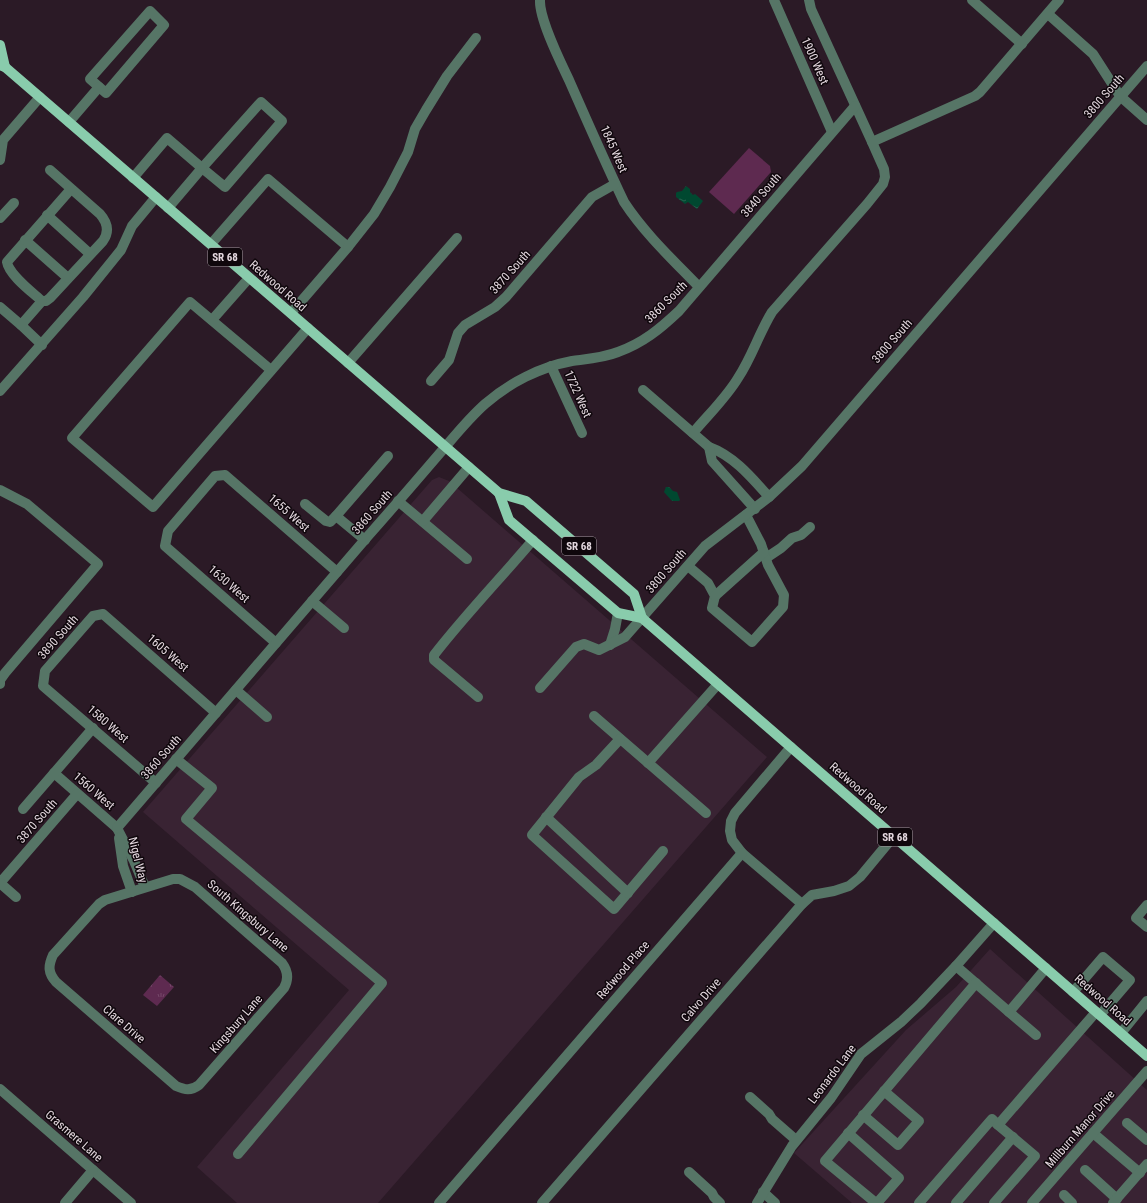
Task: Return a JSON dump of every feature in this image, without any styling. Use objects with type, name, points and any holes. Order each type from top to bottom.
[{"type":"main road","name":"Redwood Road","points":[[0,44],[2,66],[40,97],[499,493],[526,501],[616,578],[634,594],[642,618]]},
{"type":"main road","name":"Redwood Road","points":[[499,493],[509,520],[618,613],[642,618],[1147,1056]]},
{"type":"street","name":"1845 West","points":[[540,0],[542,16],[556,51],[624,202],[650,237],[699,287]]},
{"type":"street","name":"1900 West","points":[[774,0],[832,132]]},
{"type":"street","points":[[693,433],[738,378],[772,312],[867,204],[883,184],[885,177],[884,169],[811,9],[809,0]]},
{"type":"street","points":[[972,0],[1022,44]]},
{"type":"street","points":[[872,142],[975,96],[1060,0]]},
{"type":"street","points":[[150,12],[164,25],[106,93],[99,87],[90,80],[150,12]]},
{"type":"street","points":[[1048,14],[1092,54],[1120,96],[1147,120]]},
{"type":"street","points":[[291,313],[348,247],[374,214],[408,152],[415,129],[426,110],[447,76],[476,38]]},
{"type":"street","name":"3800 South","points":[[610,645],[625,637],[705,546],[755,509],[802,466],[1147,66]]},
{"type":"street","points":[[69,122],[99,87]]},
{"type":"street","points":[[0,160],[3,140],[40,97]]},
{"type":"street","points":[[133,178],[167,138],[202,168],[225,187],[282,121],[261,102],[202,168],[168,208]]},
{"type":"street","name":"3840 South","points":[[699,287],[856,106]]},
{"type":"street","points":[[21,325],[42,302],[50,298],[106,236],[108,227],[100,214],[50,170]]},
{"type":"street","points":[[211,244],[268,179],[348,247]]},
{"type":"street","name":"3870 South","points":[[431,381],[449,360],[458,333],[465,325],[495,308],[592,197],[615,184]]},
{"type":"street","points":[[42,302],[8,268],[7,262],[71,189]]},
{"type":"street","points":[[0,391],[83,297],[121,250],[132,226],[156,198]]},
{"type":"street","points":[[0,218],[14,203]]},
{"type":"street","points":[[47,215],[90,254]]},
{"type":"street","points":[[348,363],[457,238]]},
{"type":"street","points":[[25,240],[68,278]]},
{"type":"street","points":[[212,320],[249,278]]},
{"type":"street","name":"3860 South","points":[[117,828],[398,501],[484,405],[506,388],[531,374],[551,366],[571,361],[593,359],[617,353],[639,342],[659,329],[679,310],[699,287]]},
{"type":"street","points":[[271,370],[190,302],[72,438],[153,507],[308,328]]},
{"type":"street","points":[[0,307],[42,344]]},
{"type":"street","name":"1722 West","points":[[551,366],[582,433]]},
{"type":"street","points":[[643,390],[709,447],[720,451],[744,470],[769,497]]},
{"type":"street","points":[[709,447],[712,461],[755,509]]},
{"type":"street","points":[[305,504],[326,521],[330,522],[388,456]]},
{"type":"street","points":[[422,522],[469,467]]},
{"type":"street","name":"1655 West","points":[[165,546],[168,531],[215,476],[225,475],[337,572]]},
{"type":"street","points":[[0,490],[27,504],[98,564],[5,673],[0,680],[0,684]]},
{"type":"street","points":[[398,501],[467,558]]},
{"type":"street","points":[[746,515],[761,544],[765,555],[784,595],[783,607],[752,642],[712,608],[715,596],[765,555],[781,548],[792,538],[801,535],[810,527]]},
{"type":"street","points":[[336,516],[365,540]]},
{"type":"street","points":[[478,697],[434,660],[434,655],[459,623],[534,540]]},
{"type":"street","name":"1630 West","points":[[165,546],[276,643]]},
{"type":"street","points":[[688,566],[708,583],[715,596]]},
{"type":"street","points":[[312,601],[344,628]]},
{"type":"street","points":[[540,688],[576,647],[584,644],[598,650],[610,645],[618,613]]},
{"type":"street","name":"3890 South","points":[[43,686],[45,671],[94,616],[103,614]]},
{"type":"street","name":"1605 West","points":[[103,614],[216,713]]},
{"type":"street","points":[[648,763],[718,684]]},
{"type":"street","name":"1580 West","points":[[43,686],[156,783]]},
{"type":"street","points":[[236,690],[267,717]]},
{"type":"street","points":[[594,716],[706,813]]},
{"type":"street","points":[[23,810],[93,728]]},
{"type":"street","points":[[620,739],[596,765],[579,777],[532,835],[614,909],[663,851]]},
{"type":"street","points":[[791,747],[744,801],[731,821],[730,831],[732,840],[742,853],[802,904]]},
{"type":"street","points":[[176,759],[212,788],[186,819],[382,983],[238,1154]]},
{"type":"street","name":"1560 West","points":[[54,773],[117,828]]},
{"type":"street","name":"3870 South","points":[[0,883],[77,794]]},
{"type":"street","points":[[546,817],[628,893]]},
{"type":"street","name":"Nigel Way","points":[[117,828],[134,861],[145,887]]},
{"type":"street","name":"Nigel Way","points":[[117,828],[124,866],[132,892]]},
{"type":"street","name":"Calvo Drive","points":[[542,1203],[802,904],[812,895],[834,891],[849,886],[860,877],[894,836]]},
{"type":"street","name":"Redwood Place","points":[[439,1203],[742,853]]},
{"type":"street","name":"Nigel Way","points":[[49,963],[53,955],[99,904],[145,887],[173,879],[180,879],[188,882]]},
{"type":"street","name":"South Kingsbury Lane","points":[[188,882],[282,963],[287,972]]},
{"type":"street","points":[[0,883],[16,897]]},
{"type":"street","points":[[1147,905],[1136,918],[1147,927]]},
{"type":"street","name":"Leonardo Lane","points":[[757,1203],[796,1140],[831,1098],[861,1054],[901,1022],[956,966],[994,923]]},
{"type":"street","points":[[998,1125],[1098,1013],[1130,980],[1104,957],[1074,992]]},
{"type":"street","name":"Clare Drive","points":[[49,963],[51,977],[56,982],[176,1086],[183,1089],[195,1088]]},
{"type":"street","points":[[956,966],[1036,1035]]},
{"type":"street","points":[[1009,1012],[1046,968]]},
{"type":"street","name":"Kingsbury Lane","points":[[195,1088],[200,1085],[284,988],[287,983],[287,972]]},
{"type":"street","points":[[848,1133],[899,1178],[876,1203],[825,1161],[848,1133],[976,983]]},
{"type":"street","points":[[1121,1033],[1147,1001]]},
{"type":"street","name":"Millburn Manor Drive","points":[[1032,1203],[1147,1071]]},
{"type":"street","name":"Grasmere Lane","points":[[0,1089],[131,1203]]},
{"type":"street","points":[[863,1116],[898,1145],[919,1121],[884,1091]]},
{"type":"street","points":[[750,1097],[796,1140]]},
{"type":"street","points":[[919,1203],[992,1119],[1035,1156],[994,1203]]},
{"type":"street","points":[[1127,1123],[1147,1140]]},
{"type":"street","points":[[1093,1133],[1140,1172]]},
{"type":"street","points":[[956,1203],[1013,1138]]},
{"type":"street","points":[[1085,1170],[1115,1201],[1147,1164]]},
{"type":"street","points":[[65,1203],[93,1170]]},
{"type":"street","points":[[688,1172],[712,1193],[720,1203]]},
{"type":"street","points":[[763,1192],[775,1203]]},
{"type":"street","points":[[1064,1195],[1072,1203]]},
{"type":"shaded area","points":[[439,477],[449,481],[767,757],[378,1203],[237,1203],[197,1167],[349,990],[143,812],[432,480]]},
{"type":"shaded area","points":[[990,949],[1147,1090],[1147,1203],[852,1203],[794,1153],[906,1030],[956,987]]},
{"type":"green space","points":[[749,148],[770,166],[771,172],[734,214],[709,192]]},
{"type":"green space","points":[[160,975],[174,987],[157,1006],[143,995]]},
{"type":"water","points":[[686,186],[690,189],[690,192],[693,195],[695,194],[703,201],[697,209],[688,202],[685,204],[676,197],[676,193],[682,191]]},
{"type":"water","points":[[666,487],[669,487],[673,491],[677,492],[679,501],[672,501],[664,492]]}]
